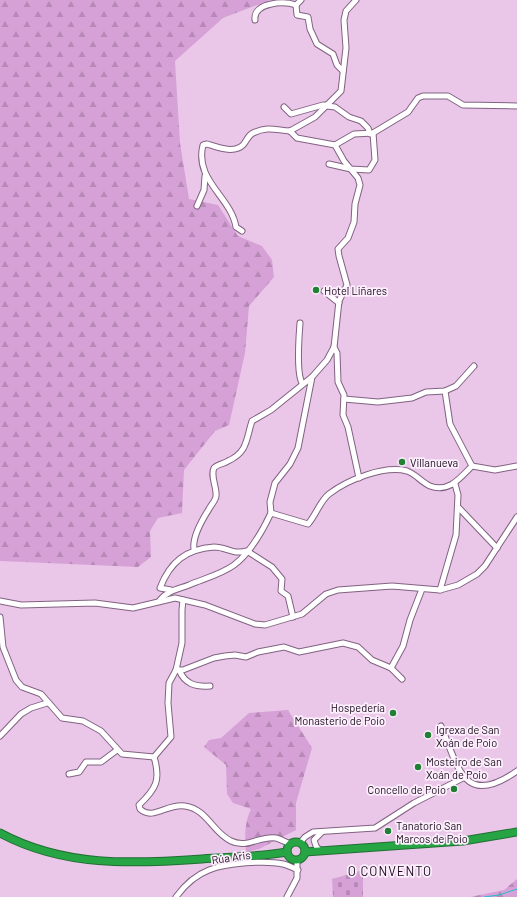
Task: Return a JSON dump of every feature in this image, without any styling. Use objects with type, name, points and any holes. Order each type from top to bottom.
[{"type":"highway","points":[[305,852],[463,841],[517,832]]},
{"type":"highway","points":[[0,833],[50,853],[99,862],[128,863],[173,861],[286,852]]},
{"type":"highway","points":[[295,842],[300,843],[304,847],[305,852],[303,857],[297,860],[292,859],[286,852],[290,844],[295,842]]},
{"type":"street","points":[[296,5],[301,0]]},
{"type":"street","points":[[290,131],[315,117],[341,91],[346,48],[345,14],[356,0]]},
{"type":"street","points":[[255,20],[257,11],[263,7],[290,3],[296,5]]},
{"type":"street","points":[[296,5],[297,15],[308,17],[310,28],[318,44],[333,54],[338,65],[343,71]]},
{"type":"street","points":[[196,206],[204,190],[206,176],[202,152],[204,145],[207,144],[235,149],[243,146],[248,136],[255,132],[271,128],[290,131],[297,138],[335,145],[354,134],[372,133],[408,112],[418,98],[438,95],[448,96],[463,105],[517,106]]},
{"type":"street","points":[[284,106],[291,114],[322,105],[335,107],[349,117],[361,121],[372,133],[375,160],[369,170],[351,169],[329,164]]},
{"type":"street","points":[[194,549],[195,540],[204,517],[216,497],[213,473],[214,468],[229,461],[245,448],[252,421],[271,410],[302,383],[312,377],[327,360],[334,348],[339,303],[347,285],[338,256],[338,249],[348,238],[354,222],[355,204],[360,185],[358,178],[335,145]]},
{"type":"street","points":[[206,176],[231,211],[236,227],[242,231]]},
{"type":"street","points":[[324,292],[339,303]]},
{"type":"street","points":[[300,322],[297,351],[300,361],[299,379],[302,383]]},
{"type":"street","points":[[334,348],[337,353],[338,382],[344,399],[342,415],[348,427],[359,478]]},
{"type":"street","points":[[344,399],[378,402],[412,398],[426,392],[445,391],[456,386],[474,366]]},
{"type":"street","points":[[293,617],[288,596],[282,592],[282,579],[272,567],[247,551],[238,553],[214,547],[194,549],[182,556],[164,577],[160,588],[171,590],[186,586],[234,565],[247,551],[271,513],[270,502],[274,483],[290,464],[298,448],[312,377]]},
{"type":"street","points":[[445,391],[450,424],[472,466]]},
{"type":"street","points":[[271,513],[308,524],[328,495],[359,478],[386,469],[395,469],[413,473],[430,486],[440,487],[455,484],[472,466]]},
{"type":"street","points":[[472,466],[495,470],[517,466]]},
{"type":"street","points":[[440,590],[456,535],[458,495],[455,484]]},
{"type":"street","points":[[458,507],[497,548]]},
{"type":"street","points":[[0,601],[21,605],[95,603],[134,608],[175,598],[204,605],[255,624],[265,625],[302,614],[326,594],[338,590],[392,586],[440,590],[458,585],[477,574],[497,548],[517,517]]},
{"type":"street","points":[[391,668],[402,646],[422,589]]},
{"type":"street","points":[[160,601],[171,590]]},
{"type":"street","points":[[154,757],[171,737],[168,703],[169,683],[178,670],[182,643],[183,600]]},
{"type":"street","points":[[0,617],[3,647],[16,680],[22,687],[31,692],[41,694],[47,703],[51,704],[62,718],[82,721],[101,731],[122,754],[154,757]]},
{"type":"street","points":[[178,670],[225,656],[235,655],[246,657],[258,652],[284,647],[299,652],[342,643],[358,647],[372,660],[391,668],[402,679]]},
{"type":"street","points":[[178,670],[187,681],[193,685],[210,686]]},
{"type":"street","points":[[0,736],[21,714],[31,708],[47,703]]},
{"type":"street","points":[[441,726],[463,778],[473,785],[488,786],[506,779],[517,771]]},
{"type":"street","points":[[69,774],[79,772],[86,762],[101,762],[117,750]]},
{"type":"street","points":[[154,757],[158,777],[151,792],[139,805],[144,814],[150,815],[166,808],[184,805],[200,812],[230,841],[239,844],[276,838],[290,844]]},
{"type":"street","points":[[300,843],[308,835],[323,831],[371,829],[414,803],[463,778]]},
{"type":"street","points":[[320,851],[314,840],[323,831]]},
{"type":"street","points":[[287,897],[295,882],[298,870],[297,860]]},
{"type":"street","name":"Rúa Aris","points":[[176,897],[194,878],[218,867],[268,862],[284,864],[298,870]]},
{"type":"green space","points":[[0,0],[270,0],[223,18],[175,61],[180,143],[189,199],[218,205],[238,236],[262,246],[272,260],[274,277],[249,306],[245,353],[229,425],[215,431],[184,470],[182,513],[158,518],[150,531],[151,557],[138,567],[0,561]]},
{"type":"green space","points":[[288,710],[312,748],[296,803],[296,830],[259,849],[246,852],[246,825],[251,809],[233,803],[227,794],[226,765],[204,747],[209,740],[221,738],[249,713]]},
{"type":"green space","points":[[363,870],[363,897],[333,897],[332,879]]},
{"type":"green space","points":[[517,879],[517,897],[470,897],[504,890]]},
{"type":"waterway","points":[[484,897],[499,895],[517,889]]},
{"type":"place","name":"Hotel Liñares","points":[[316,290]]},
{"type":"place","name":"Villanueva","points":[[402,462]]},
{"type":"place","name":"Hospedería Monasterio de Poio","points":[[393,713]]},
{"type":"place","name":"Igrexa de San Xoán de Poio","points":[[428,735]]},
{"type":"place","name":"Mosteiro de San Xoán de Poio","points":[[418,767]]},
{"type":"place","name":"Concello de Poio","points":[[454,789]]},
{"type":"place","name":"Tanatorio San Marcos de Poio","points":[[388,831]]},
{"type":"district","name":"O CONVENTO","points":[[390,871]]}]
